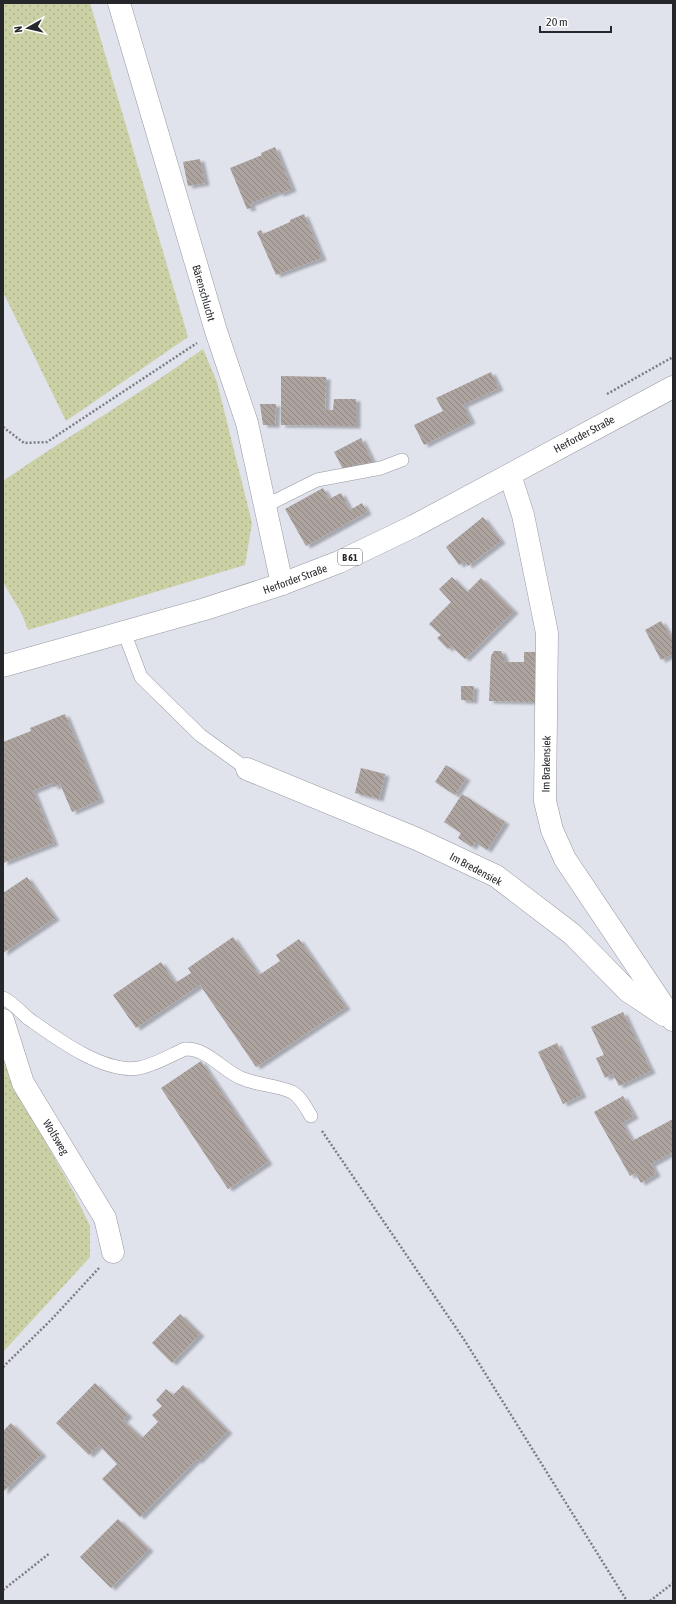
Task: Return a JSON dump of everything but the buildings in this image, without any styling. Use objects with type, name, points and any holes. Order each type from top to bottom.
[{"type":"street","name":"Bärenschlucht","points":[[119,3],[216,331],[247,423],[282,584]]},
{"type":"street","name":"Herforder Straße","points":[[3,666],[205,609],[282,584],[339,562],[414,526],[673,387]]},
{"type":"street","name":"Im Brakensiek","points":[[510,475],[523,515],[547,633],[545,801],[552,830],[565,859],[673,1021]]},
{"type":"street","name":"Im Bredensiek","points":[[247,769],[417,839],[496,876],[572,934],[628,991],[673,1021]]},
{"type":"street","name":"Wolfsweg","points":[[3,1020],[23,1083],[105,1218],[113,1252]]},
{"type":"lane","points":[[266,506],[317,480],[381,468],[402,460]]},
{"type":"lane","points":[[124,632],[142,677],[200,735],[247,769]]},
{"type":"lane","points":[[3,998],[12,1003],[27,1017],[58,1039],[99,1061],[116,1067],[140,1068],[185,1049],[193,1049],[203,1052],[226,1070],[242,1078],[292,1092],[301,1100],[311,1116]]},
{"type":"path","points":[[3,427],[24,443],[47,442],[216,331]]},
{"type":"path","points":[[311,1116],[465,1341],[627,1601]]},
{"type":"path","points":[[3,1367],[51,1320],[113,1252]]},
{"type":"path","points":[[3,1590],[50,1553]]},
{"type":"path","points":[[650,1601],[673,1583]]},
{"type":"green space","points":[[3,3],[90,3],[188,337],[66,421],[3,292]]},
{"type":"green space","points":[[203,349],[217,382],[252,523],[245,565],[28,630],[22,614],[3,582],[3,481],[154,383]]},
{"type":"green space","points":[[3,1047],[16,1089],[74,1193],[90,1226],[90,1257],[3,1352]]}]
